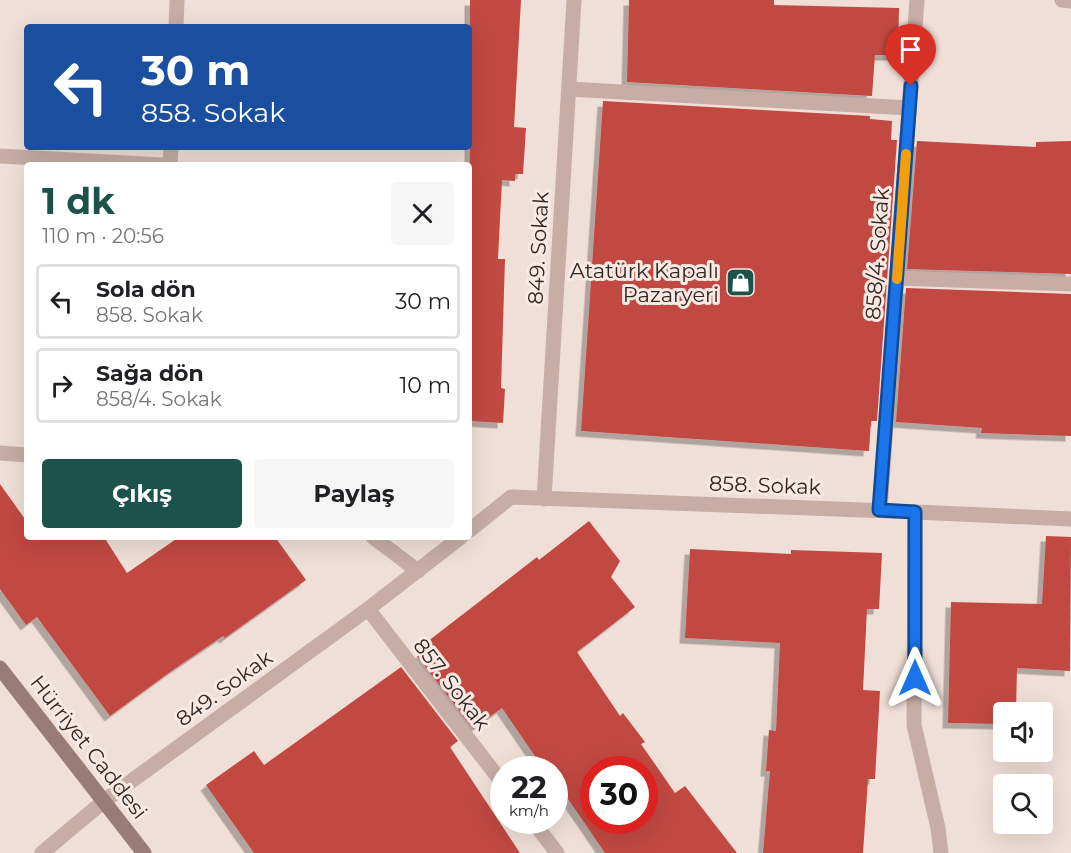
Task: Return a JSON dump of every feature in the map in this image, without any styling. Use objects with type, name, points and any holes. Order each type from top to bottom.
[{"type":"main road","name":"Hürriyet Caddesi","points":[[0,668],[144,853]]},
{"type":"street","points":[[176,24],[177,0]]},
{"type":"street","name":"849. Sokak","points":[[544,499],[574,0]]},
{"type":"street","name":"858/4. Sokak","points":[[879,510],[917,0]]},
{"type":"street","points":[[1062,0],[1071,1]]},
{"type":"street","points":[[569,89],[909,108]]},
{"type":"street","points":[[0,156],[108,162]]},
{"type":"street","points":[[897,278],[1071,284]]},
{"type":"street","points":[[0,453],[24,454]]},
{"type":"street","name":"858. Sokak","points":[[472,528],[511,497],[1071,519]]},
{"type":"street","points":[[915,512],[914,726],[938,828],[941,853]]},
{"type":"street","points":[[377,540],[418,571]]},
{"type":"street","points":[[368,609],[456,540]]},
{"type":"street","name":"849. Sokak","points":[[42,853],[104,801],[368,609]]},
{"type":"street","name":"857. Sokak","points":[[368,609],[490,767]]},
{"type":"street","points":[[543,834],[557,853]]},
{"type":"building","points":[[470,0],[521,0],[514,127],[526,128],[523,174],[515,174],[515,181],[502,180],[498,259],[505,259],[501,388],[505,389],[503,423],[472,421],[472,162],[470,162],[470,150],[472,150],[472,24],[470,24]]},
{"type":"building","points":[[629,0],[774,0],[774,5],[899,8],[898,55],[875,55],[872,96],[627,82]]},
{"type":"building","name":"Atatürk Kapalı Pazaryeri","points":[[603,101],[870,116],[870,119],[892,121],[891,140],[897,140],[877,421],[871,421],[869,451],[581,431]]},
{"type":"building","points":[[917,141],[1036,147],[1036,142],[1071,141],[1071,274],[907,269]]},
{"type":"building","points":[[906,288],[1071,294],[1071,436],[981,433],[982,428],[896,422]]},
{"type":"building","points":[[0,484],[24,518],[24,540],[106,540],[127,573],[175,540],[277,540],[306,580],[225,638],[223,636],[170,672],[110,716],[37,617],[26,625],[0,589]]},
{"type":"building","points":[[589,521],[620,561],[611,577],[635,607],[577,652],[620,716],[623,713],[645,742],[641,744],[649,756],[580,756],[580,816],[568,799],[568,756],[535,756],[502,708],[473,729],[417,656],[430,647],[427,642],[537,557],[539,560]]},
{"type":"building","points":[[1046,536],[1071,537],[1070,671],[1017,668],[1016,702],[993,702],[993,724],[948,723],[951,602],[1042,604]]},
{"type":"building","points":[[690,549],[791,554],[791,550],[882,553],[879,609],[867,609],[863,690],[880,691],[875,779],[868,779],[863,853],[763,853],[770,771],[766,771],[769,730],[776,731],[780,643],[685,638]]},
{"type":"building","points":[[401,667],[458,741],[450,747],[490,808],[490,834],[507,834],[520,853],[254,853],[206,785],[254,751],[264,765]]},
{"type":"building","points":[[658,768],[675,793],[685,786],[737,853],[605,853],[592,834],[658,834]]},
{"type":"slow traffic","points":[[897,279],[906,154]]},
{"type":"place","name":"Atatürk Kapalı Pazaryeri","points":[[740,282]]},
{"type":"route","points":[[911,86],[879,510],[915,512],[915,678]]}]
